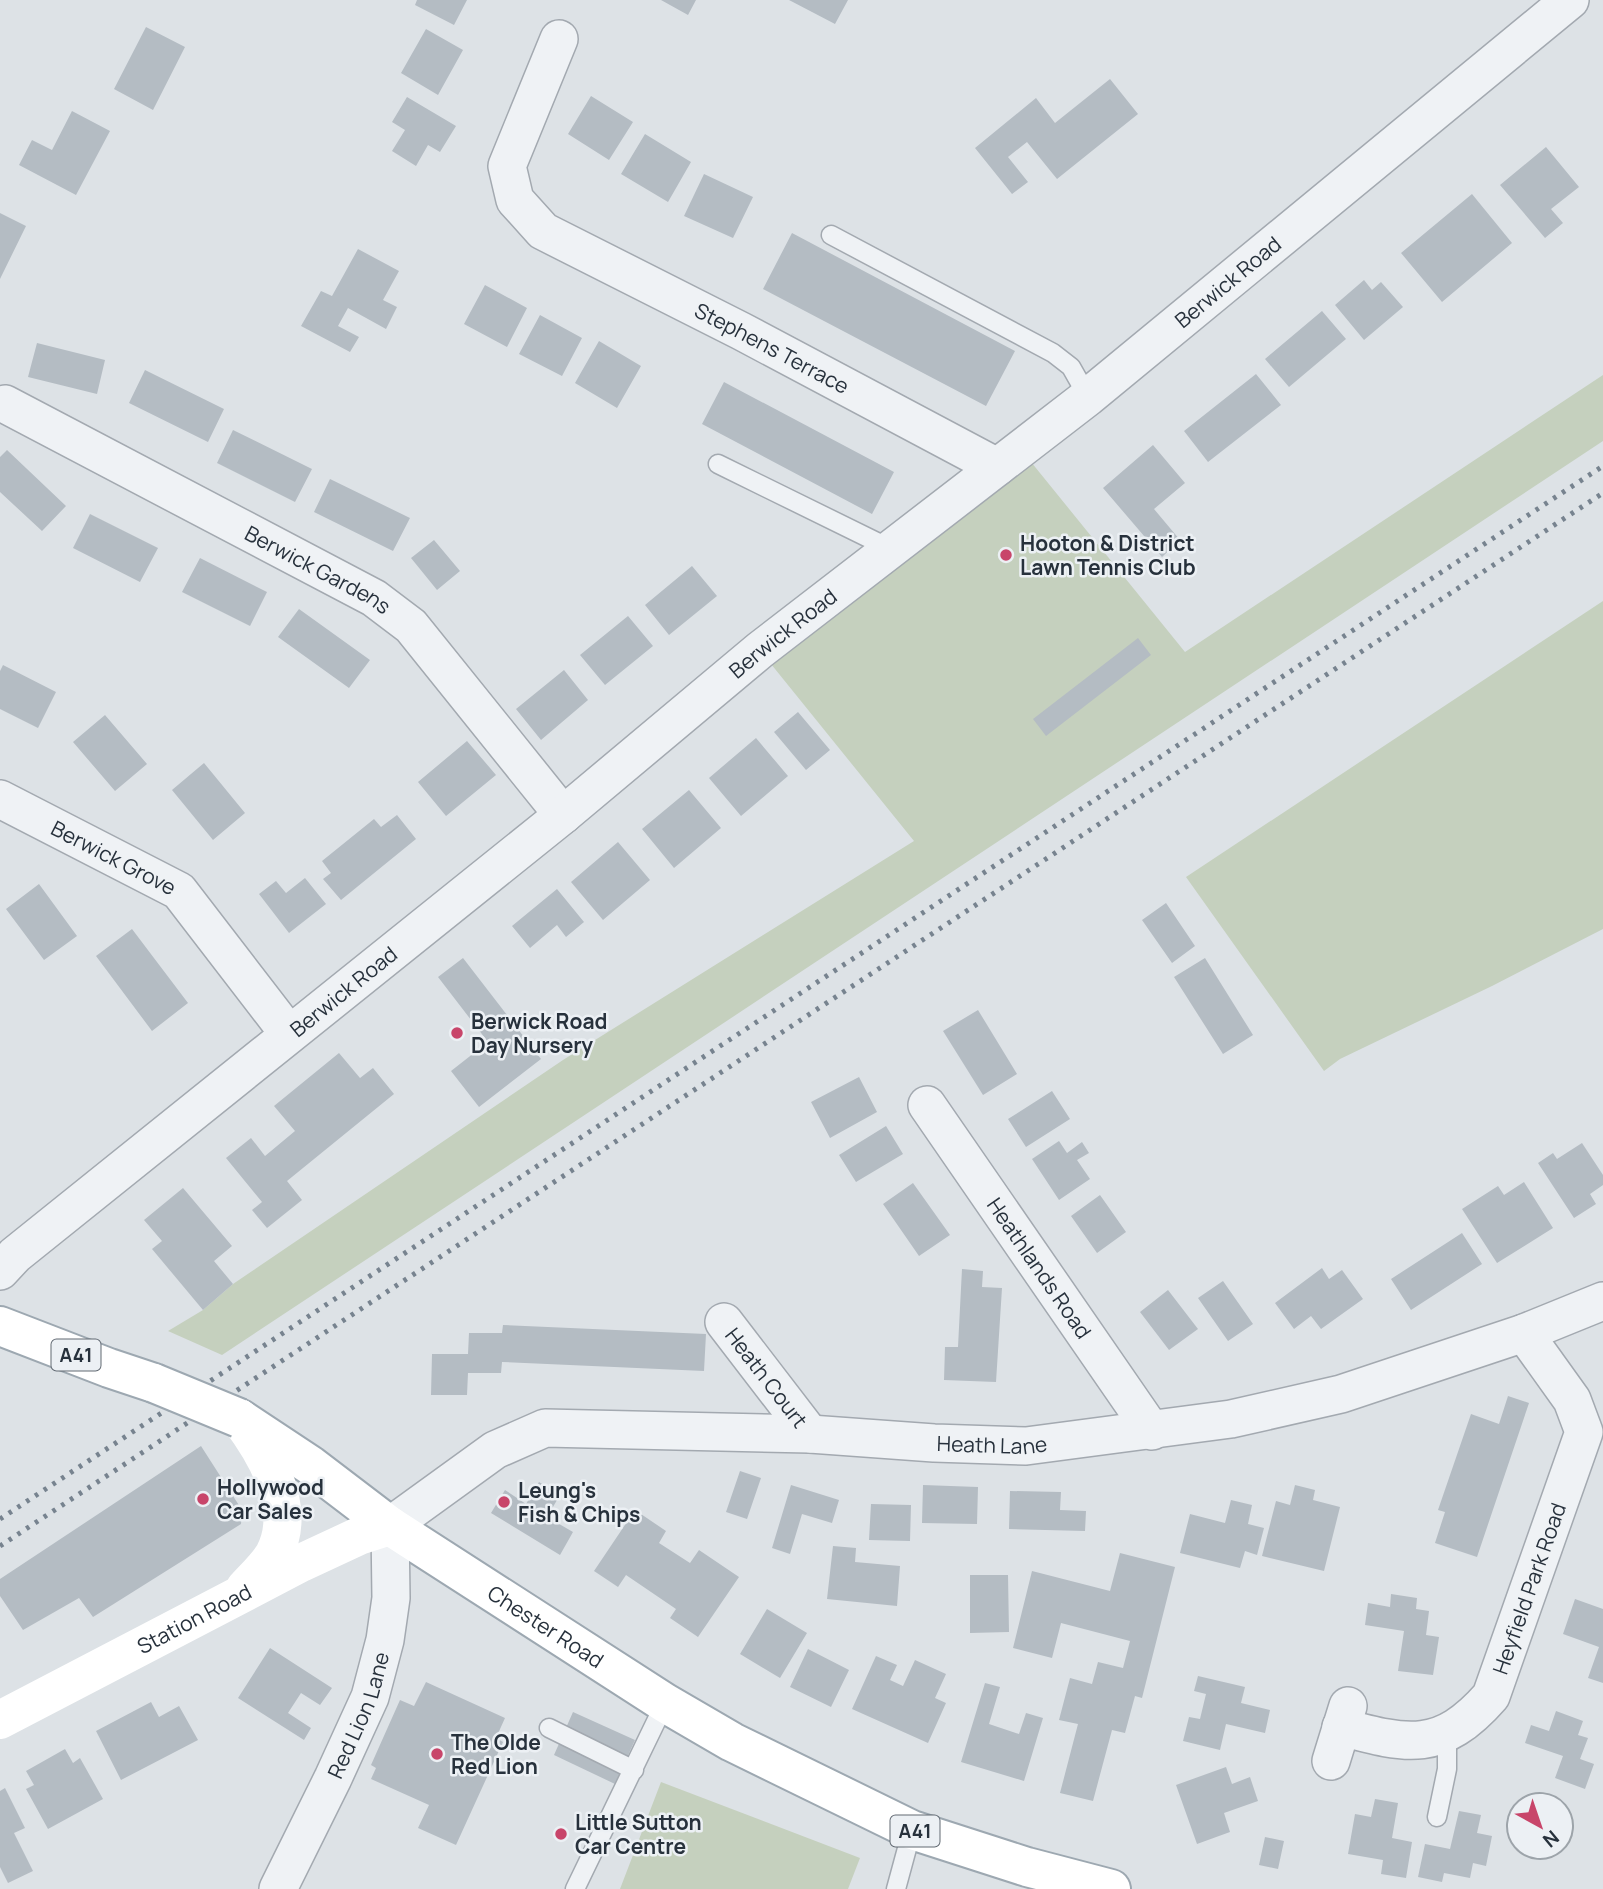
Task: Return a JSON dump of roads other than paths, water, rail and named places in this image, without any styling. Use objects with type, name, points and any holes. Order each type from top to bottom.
[{"type":"main road","name":"Chester Road","points":[[0,1326],[154,1383],[239,1418],[310,1465],[390,1527],[665,1703],[732,1742],[912,1830],[1027,1867],[1111,1889]]},
{"type":"main road","points":[[236,1597],[273,1556],[283,1527],[284,1508],[277,1485],[254,1438],[239,1418]]},
{"type":"main road","name":"Station Road","points":[[0,1720],[335,1546],[390,1527]]},
{"type":"street","name":"Berwick Road","points":[[0,1271],[15,1255],[563,815],[760,650],[1088,397],[1570,0]]},
{"type":"street","name":"Stephens Terrace","points":[[559,39],[507,166],[515,200],[543,231],[741,331],[998,467]]},
{"type":"street","name":"Berwick Gardens","points":[[5,404],[374,598],[411,626],[563,815]]},
{"type":"street","name":"Berwick Grove","points":[[0,799],[178,891],[289,1034]]},
{"type":"street","name":"Heathlands Road","points":[[927,1105],[1152,1431]]},
{"type":"street","name":"Heath Lane","points":[[390,1527],[495,1450],[545,1427],[810,1434],[934,1443],[1026,1446],[1152,1431],[1231,1419],[1341,1394],[1524,1333],[1603,1301]]},
{"type":"street","name":"Heath Court","points":[[724,1322],[810,1434]]},
{"type":"street","name":"Heyfield Park Road","points":[[1340,1732],[1412,1742],[1447,1735],[1476,1713],[1491,1696],[1584,1432],[1572,1400],[1524,1333]]},
{"type":"street","name":"Red Lion Lane","points":[[278,1889],[370,1698],[385,1640],[391,1598],[390,1527]]},
{"type":"lane","points":[[831,235],[1053,353],[1071,367],[1088,397]]},
{"type":"lane","points":[[718,464],[891,549]]},
{"type":"lane","points":[[575,1889],[665,1703]]},
{"type":"lane","points":[[549,1728],[634,1770]]},
{"type":"lane","points":[[1437,1817],[1447,1769],[1447,1735]]},
{"type":"lane","points":[[896,1889],[912,1830]]},
{"type":"railway","points":[[0,1519],[1603,466]]},
{"type":"railway","points":[[0,1546],[1603,493]]},
{"type":"place","name":"Hooton & District Lawn Tennis Club","points":[[1006,555]]},
{"type":"place","name":"Berwick Road Day Nursery","points":[[457,1033]]},
{"type":"place","name":"Hollywood Car Sales","points":[[203,1499]]},
{"type":"place","name":"Leung's Fish & Chips","points":[[504,1502]]},
{"type":"place","name":"The Olde Red Lion","points":[[437,1754]]},
{"type":"place","name":"Little Sutton Car Centre","points":[[561,1834]]}]
